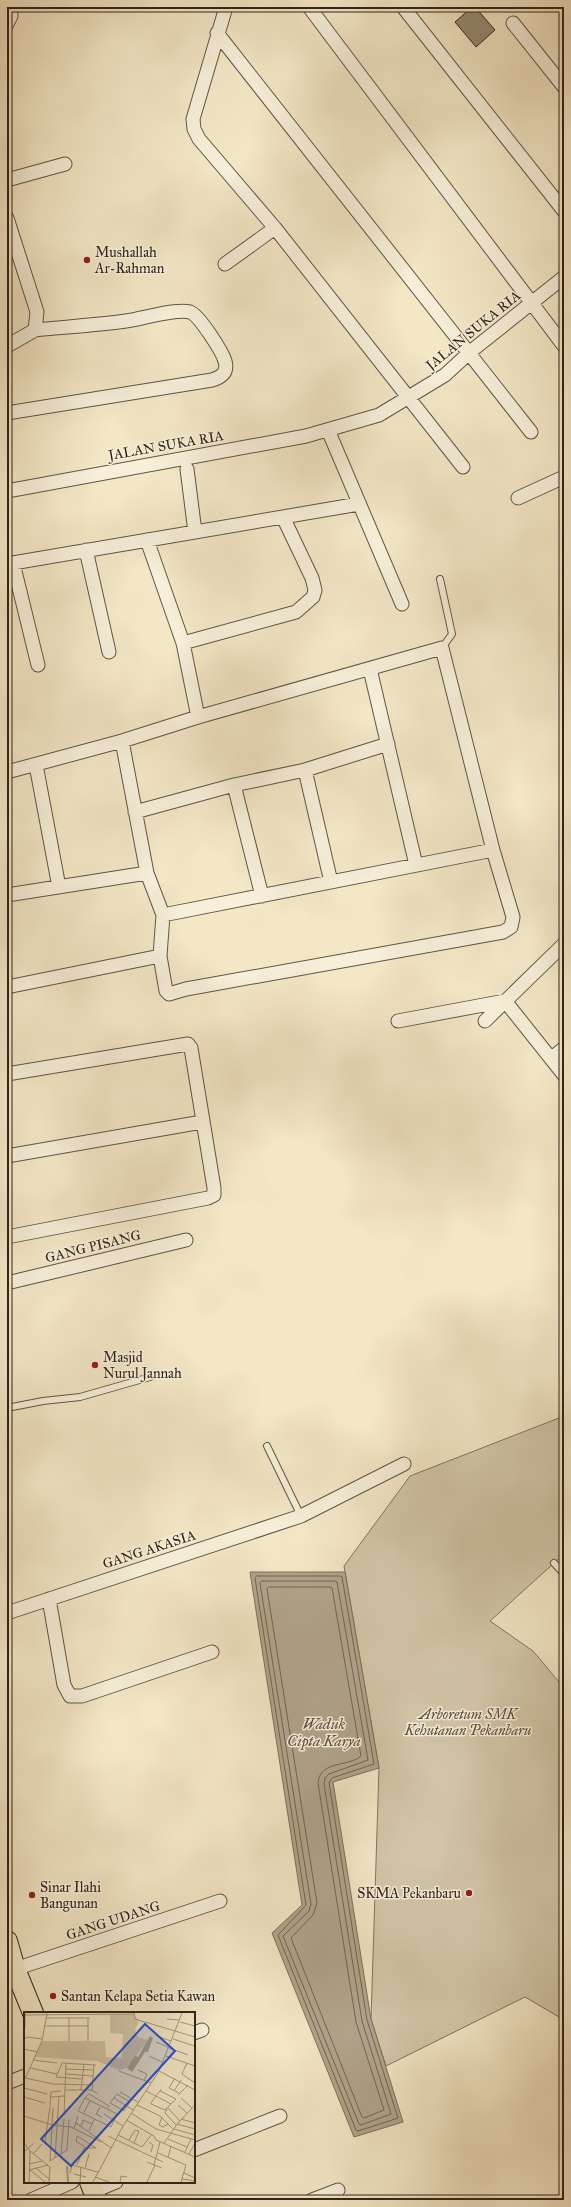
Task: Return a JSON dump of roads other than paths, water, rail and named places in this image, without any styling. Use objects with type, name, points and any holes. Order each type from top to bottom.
[{"type":"main road","points":[[7,1942],[15,1969],[33,2012]]},
{"type":"street","points":[[7,24],[11,16],[10,7]]},
{"type":"street","points":[[226,7],[217,33],[193,119],[194,129],[199,139],[275,228],[463,467]]},
{"type":"street","points":[[309,7],[564,346]]},
{"type":"street","points":[[403,7],[564,211]]},
{"type":"street","points":[[513,23],[564,87]]},
{"type":"street","points":[[217,33],[470,352],[531,432]]},
{"type":"street","points":[[7,180],[65,164]]},
{"type":"street","points":[[7,218],[37,312],[35,330]]},
{"type":"street","points":[[225,264],[275,228]]},
{"type":"street","name":"JALAN SUKA RIA","points":[[7,491],[306,436],[379,415],[445,375],[470,352],[564,277]]},
{"type":"street","points":[[7,346],[35,330],[127,321],[189,311],[200,319],[224,358],[226,367],[224,374],[212,380],[7,413]]},
{"type":"street","points":[[329,430],[402,604]]},
{"type":"street","points":[[186,469],[195,532]]},
{"type":"street","points":[[518,498],[562,481]]},
{"type":"street","points":[[38,665],[10,563],[359,504]]},
{"type":"street","points":[[184,643],[296,612],[313,597],[315,590],[312,578],[283,517]]},
{"type":"street","points":[[148,540],[184,643],[198,717]]},
{"type":"street","points":[[86,550],[109,652]]},
{"type":"street","points":[[7,772],[122,741],[198,717],[442,648],[493,850],[513,917],[511,927],[503,932],[186,989],[169,994],[166,992],[160,956],[163,915],[147,873],[122,741]]},
{"type":"street","points":[[370,668],[416,865]]},
{"type":"street","points":[[135,812],[234,785],[305,770],[388,744]]},
{"type":"street","points":[[36,765],[59,887]]},
{"type":"street","points":[[305,770],[331,882]]},
{"type":"street","points":[[234,785],[262,896]]},
{"type":"street","points":[[163,915],[493,850]]},
{"type":"street","points":[[7,895],[147,873]]},
{"type":"street","points":[[485,1021],[564,944]]},
{"type":"street","points":[[7,988],[160,956]]},
{"type":"street","points":[[398,1021],[505,1001]]},
{"type":"street","points":[[505,1001],[552,1058],[564,1075]]},
{"type":"street","points":[[7,1074],[188,1044],[191,1048],[214,1188],[214,1195],[208,1198],[7,1237]]},
{"type":"street","points":[[552,1058],[564,1048]]},
{"type":"street","points":[[7,1156],[202,1122]]},
{"type":"street","name":"GANG PISANG","points":[[7,1283],[186,1240]]},
{"type":"street","name":"GANG AKASIA","points":[[7,1613],[301,1516],[404,1464]]},
{"type":"street","points":[[49,1599],[64,1685],[70,1696],[82,1696],[212,1652]]},
{"type":"street","name":"GANG UDANG","points":[[15,1969],[220,1901]]},
{"type":"street","points":[[7,2083],[24,2076]]},
{"type":"street","points":[[195,2150],[280,2116]]},
{"type":"street","points":[[31,2200],[70,2183]]},
{"type":"street","points":[[94,2191],[114,2183]]},
{"type":"street","points":[[312,2200],[338,2190]]},
{"type":"lane","points":[[440,580],[452,634],[442,648]]},
{"type":"lane","points":[[7,1408],[43,1401],[80,1397],[150,1377]]},
{"type":"lane","points":[[267,1446],[301,1516]]},
{"type":"lane","points":[[554,1563],[564,1574]]},
{"type":"water","name":"Waduk Cipta Karya","points":[[250,1572],[345,1572],[379,1768],[333,1782],[371,2019],[403,2122],[354,2137],[272,1933],[302,1905]]},
{"type":"place","name":"Mushallah Ar-Rahman","points":[[87,260]]},
{"type":"place","name":"Masjid Nurul Jannah","points":[[95,1365]]},
{"type":"place","name":"SKMA Pekanbaru","points":[[469,1893]]},
{"type":"place","name":"Sinar Ilahi Bangunan","points":[[32,1895]]},
{"type":"place","name":"Santan Kelapa Setia Kawan","points":[[53,1996]]},
{"type":"park label","name":"Arboretum SMK Kehutanan Pekanbaru","points":[[468,1722]]}]
